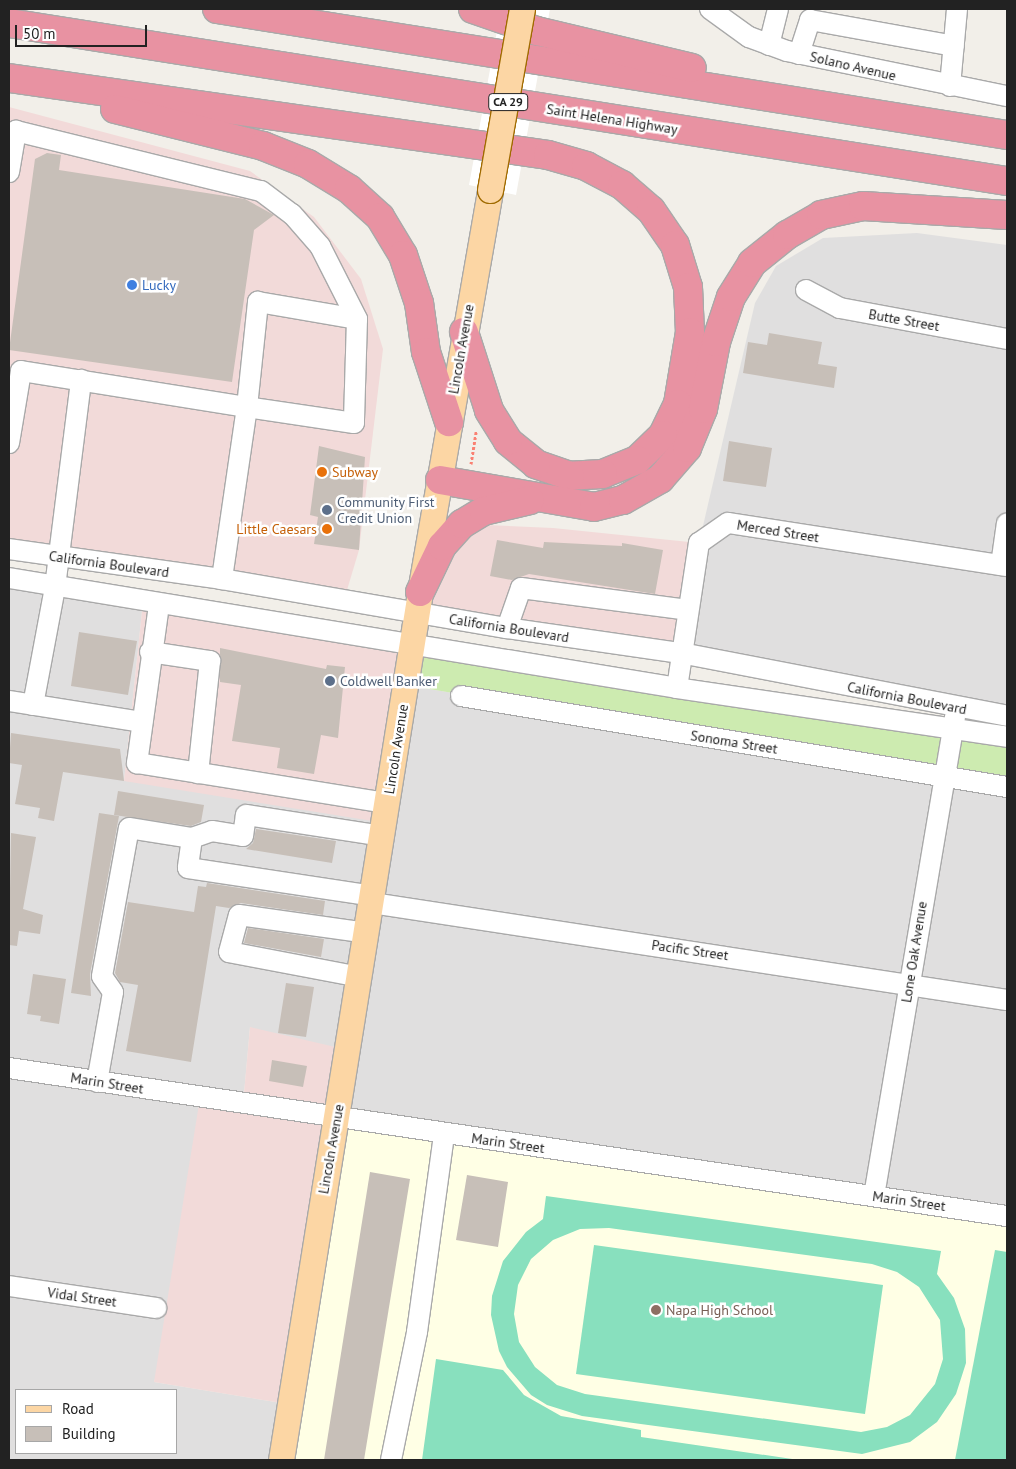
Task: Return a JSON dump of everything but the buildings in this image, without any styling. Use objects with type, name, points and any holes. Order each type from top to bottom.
[{"type":"highway","points":[[217,9],[996,133]]},
{"type":"highway","points":[[473,9],[537,31],[785,90],[996,133]]},
{"type":"highway","name":"Saint Helena Highway","points":[[9,23],[1007,182]]},
{"type":"highway","points":[[9,78],[548,155],[586,166],[622,185],[651,210],[675,245],[688,287],[690,332],[678,404],[663,435],[650,448],[637,460],[603,474],[570,476],[536,464],[508,441],[489,410],[464,332]]},
{"type":"highway","points":[[9,84],[263,146],[308,164],[349,189],[380,217],[403,255],[418,303],[426,352],[449,422]]},
{"type":"highway","points":[[440,480],[594,507],[623,500],[660,478],[687,448],[703,409],[716,342],[731,297],[752,263],[787,235],[821,215],[863,206],[1007,215]]},
{"type":"highway","points":[[419,602],[442,546],[462,524],[484,511],[535,498]]},
{"type":"main road","name":"Lincoln Avenue","points":[[281,1460],[373,900],[419,602],[464,332],[522,9]]},
{"type":"street","name":"Solano Avenue","points":[[710,9],[749,37],[799,54],[1007,96]]},
{"type":"street","points":[[769,44],[778,9]]},
{"type":"street","points":[[950,86],[957,9]]},
{"type":"street","points":[[799,54],[810,20],[954,46]]},
{"type":"street","points":[[9,172],[16,131],[261,190],[292,214],[320,246],[357,319],[354,422],[247,407],[15,369],[9,443]]},
{"type":"street","name":"Butte Street","points":[[806,290],[840,308],[1007,339]]},
{"type":"street","points":[[222,579],[247,407],[258,302],[357,319]]},
{"type":"street","points":[[33,705],[55,587],[81,380]]},
{"type":"street","name":"Merced Street","points":[[677,688],[699,543],[728,523],[1004,565]]},
{"type":"street","points":[[1004,565],[1007,523]]},
{"type":"street","name":"California Boulevard","points":[[9,549],[222,579],[419,602],[507,628],[681,653],[956,708],[1007,716]]},
{"type":"street","name":"California Boulevard","points":[[9,578],[159,605],[414,644],[677,688],[1007,737]]},
{"type":"street","points":[[507,628],[521,588],[688,610]]},
{"type":"street","points":[[159,605],[150,652],[137,763],[388,802]]},
{"type":"street","points":[[150,652],[210,661],[198,773]]},
{"type":"street","name":"Sonoma Street","points":[[461,696],[1007,787]]},
{"type":"street","points":[[9,701],[142,722]]},
{"type":"street","name":"Lone Oak Avenue","points":[[874,1196],[943,776],[956,708]]},
{"type":"street","points":[[97,1082],[113,992],[102,976],[129,828],[192,838],[212,831],[243,836],[246,815],[383,836]]},
{"type":"street","name":"Pacific Street","points":[[192,838],[188,868],[373,900],[909,983],[1007,1000]]},
{"type":"street","points":[[360,977],[229,952],[238,915],[367,933]]},
{"type":"street","name":"Marin Street","points":[[9,1068],[336,1119],[1007,1216]]},
{"type":"street","points":[[391,1460],[416,1332],[444,1134]]},
{"type":"street","name":"Vidal Street","points":[[9,1286],[156,1308]]},
{"type":"path","points":[[470,470],[477,426]]},
{"type":"shaded area","points":[[9,107],[250,171],[314,217],[361,279],[383,349],[359,550],[344,600],[9,549]]},
{"type":"shaded area","points":[[917,233],[1007,245],[1007,716],[681,653],[699,543],[755,303],[776,266],[823,238]]},
{"type":"shaded area","points":[[462,524],[553,528],[699,543],[681,653],[417,613]]},
{"type":"shaded area","points":[[9,578],[143,602],[124,781],[406,685],[1007,787],[1007,1216],[336,1119],[250,1027],[243,1105],[154,1382],[288,1404],[281,1460],[9,1460]]},
{"type":"shaded area","points":[[143,602],[414,644],[385,823],[124,781]]},
{"type":"shaded area","points":[[250,1027],[348,1050],[288,1404],[154,1382],[200,1098],[243,1104]]},
{"type":"shaded area","name":"Napa High School","points":[[336,1119],[1007,1216],[1007,1460],[281,1460]]},
{"type":"green space","points":[[414,644],[1007,737],[1007,787],[406,685]]},
{"type":"green space","points":[[546,1196],[941,1251],[937,1274],[954,1298],[965,1329],[966,1363],[956,1394],[937,1422],[910,1442],[862,1454],[582,1416],[547,1405],[531,1395],[507,1367],[499,1351],[491,1315],[492,1296],[503,1261],[526,1232],[543,1219]],"holes":[[[609,1228],[872,1264],[897,1272],[919,1287],[940,1320],[943,1359],[935,1384],[910,1415],[887,1427],[861,1432],[585,1394],[557,1385],[535,1367],[519,1342],[514,1314],[518,1285],[531,1259],[553,1240],[580,1229]]]},
{"type":"green space","points":[[594,1245],[883,1285],[865,1414],[576,1374]]},
{"type":"green space","points":[[995,1250],[1007,1252],[1007,1460],[955,1460]]},
{"type":"green space","points":[[436,1359],[503,1370],[524,1395],[561,1416],[641,1430],[641,1437],[799,1460],[422,1460]]},
{"type":"pier","points":[[501,9],[550,9],[516,195],[469,185]]},
{"type":"place","name":"Lucky","points":[[132,285]]},
{"type":"place","name":"Subway","points":[[322,472]]},
{"type":"place","name":"Community First Credit Union","points":[[327,510]]},
{"type":"place","name":"Little Caesars","points":[[327,529]]},
{"type":"place","name":"Coldwell Banker","points":[[330,681]]},
{"type":"place","name":"Napa High School","points":[[656,1310]]}]
